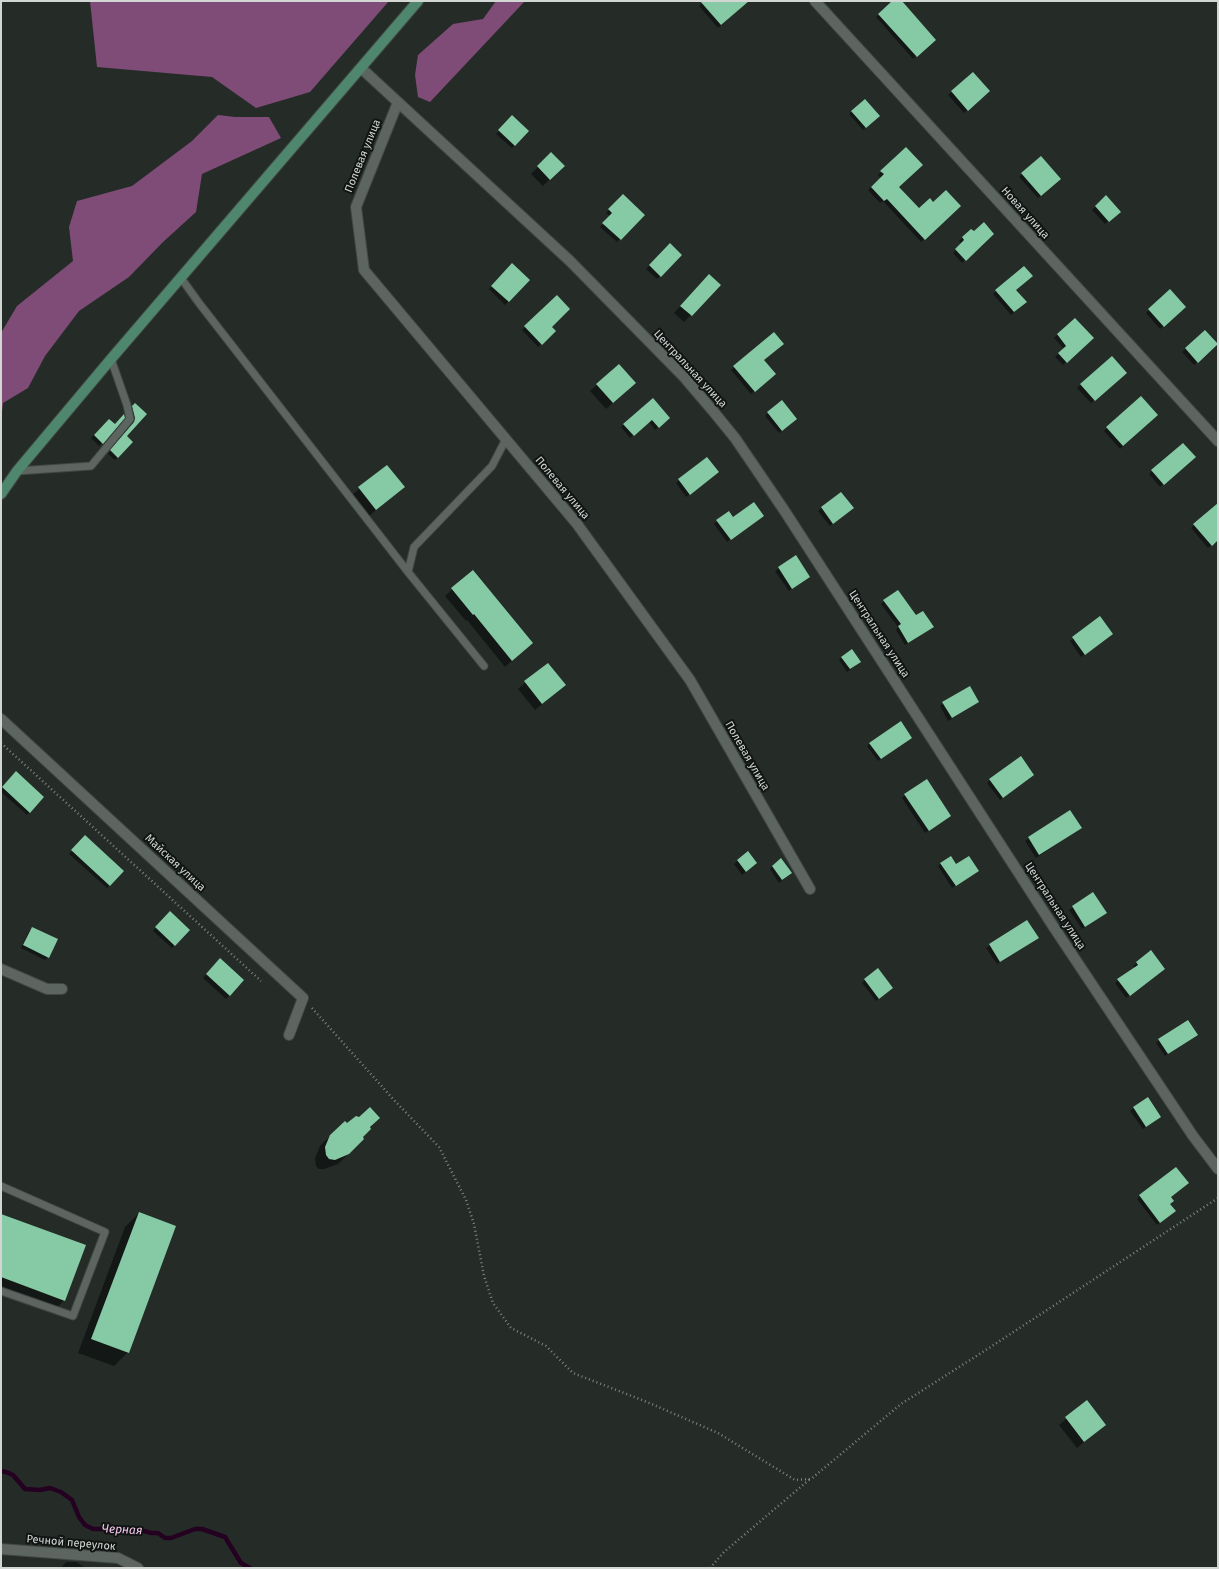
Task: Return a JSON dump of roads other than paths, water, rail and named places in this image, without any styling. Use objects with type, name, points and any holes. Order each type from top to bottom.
[{"type":"main road","points":[[1,494],[17,471],[111,359],[418,1]]},
{"type":"street","name":"Новая улица","points":[[814,1],[1218,441]]},
{"type":"street","name":"Центральная улица","points":[[361,68],[575,267],[684,377],[735,438],[784,510],[1053,926],[1193,1136],[1218,1169]]},
{"type":"street","name":"Полевая улица","points":[[398,102],[356,207],[364,270],[577,524],[690,680],[810,889]]},
{"type":"street","name":"Майская улица","points":[[1,719],[303,998],[289,1035]]},
{"type":"street","points":[[1,969],[48,989],[62,989]]},
{"type":"street","name":"Речной переулок","points":[[1,1549],[118,1558],[138,1568]]},
{"type":"lane","points":[[181,278],[408,572],[484,666]]},
{"type":"lane","points":[[17,471],[91,466],[130,419],[127,404],[111,359]]},
{"type":"lane","points":[[408,572],[414,547],[492,466],[506,439]]},
{"type":"lane","points":[[1,1186],[105,1232],[74,1316],[1,1291]]},
{"type":"waterway","name":"Черная","points":[[1,1471],[13,1475],[25,1489],[40,1490],[50,1488],[61,1492],[72,1500],[79,1517],[85,1525],[93,1529],[137,1529],[151,1533],[158,1533],[165,1538],[171,1538],[195,1529],[202,1529],[225,1537],[241,1563],[250,1568]]}]
